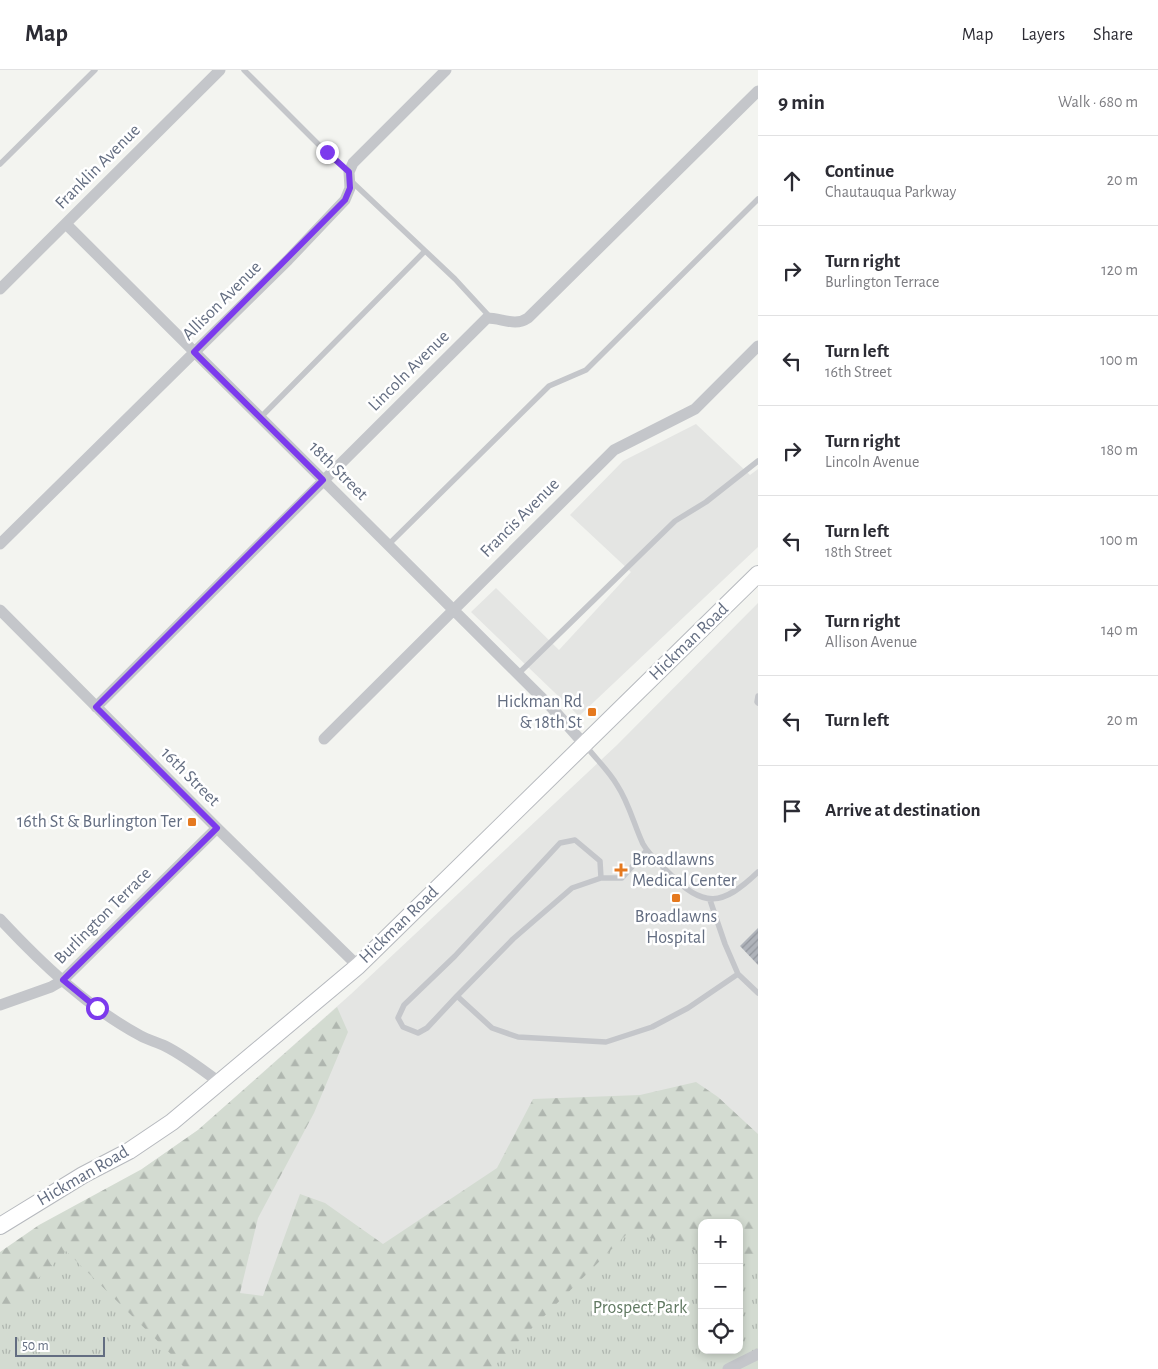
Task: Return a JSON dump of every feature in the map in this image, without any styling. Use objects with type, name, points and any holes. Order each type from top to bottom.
[{"type":"main road","name":"Hickman Road","points":[[0,1226],[12,1217],[129,1151],[172,1122],[358,966],[758,574]]},
{"type":"street","name":"Franklin Avenue","points":[[0,289],[220,70]]},
{"type":"street","name":"Allison Avenue","points":[[0,544],[345,200],[350,188],[349,176],[353,163],[446,70]]},
{"type":"street","points":[[492,318],[516,324],[528,318],[758,92]]},
{"type":"street","name":"18th Street","points":[[66,224],[552,708],[584,744]]},
{"type":"street","name":"Lincoln Avenue","points":[[96,707],[487,318],[492,318]]},
{"type":"street","name":"Francis Avenue","points":[[324,739],[614,450],[695,409],[758,346]]},
{"type":"street","name":"16th Street","points":[[0,610],[217,828],[358,966]]},
{"type":"street","name":"Burlington Terrace","points":[[0,1005],[51,987],[63,980],[217,828]]},
{"type":"street","points":[[0,919],[29,951],[97,1008],[141,1036],[165,1046],[188,1059],[219,1082]]},
{"type":"street","points":[[728,1369],[758,1354]]},
{"type":"lane","points":[[0,164],[95,70]]},
{"type":"lane","points":[[244,70],[492,318]]},
{"type":"lane","points":[[388,545],[550,386],[586,370],[758,199]]},
{"type":"lane","points":[[260,418],[425,251]]},
{"type":"lane","points":[[518,674],[675,521],[706,502],[758,461]]},
{"type":"lane","points":[[758,696],[758,703]]},
{"type":"lane","points":[[584,744],[618,785],[647,850],[683,887],[695,895],[710,900],[729,894],[746,884],[758,872]]},
{"type":"lane","points":[[601,878],[600,861],[575,840],[560,843],[455,956],[404,1005],[398,1018],[403,1027],[418,1033],[427,1028],[513,939],[572,888],[601,878],[622,878],[647,850]]},
{"type":"lane","points":[[710,900],[725,944],[738,974],[758,993]]},
{"type":"lane","points":[[456,996],[492,1028],[518,1037],[606,1042],[652,1027],[674,1016],[738,974]]},
{"type":"shaded area","points":[[696,424],[750,475],[758,469],[758,547],[579,716],[471,612],[496,588],[559,650],[631,572],[570,515],[623,461]]},
{"type":"shaded area","name":"Broadlawns Medical Center","points":[[758,603],[758,1267],[743,1232],[743,1219],[698,1219],[698,1224],[186,1369],[142,1169],[198,1130],[351,994],[617,745]]},
{"type":"green space","points":[[337,1007],[348,1032],[314,1113],[258,1218],[240,1293],[263,1296],[300,1194],[325,1203],[383,1244],[497,1168],[533,1099],[640,1095],[696,1082],[718,1097],[758,1134],[758,1335],[743,1344],[743,1219],[698,1219],[698,1350],[497,1369],[0,1369],[0,1252],[39,1225],[142,1169],[198,1130]]},
{"type":"green space","name":"Prospect Park","points":[[629,1232],[698,1251],[698,1354],[743,1354],[743,1263],[758,1268],[758,1369],[491,1369]]},
{"type":"green space","points":[[66,1251],[186,1369],[0,1369],[0,1316]]},
{"type":"building","points":[[758,928],[758,965],[740,946]]},
{"type":"place","name":"Hickman Rd & 18th St","points":[[592,712]]},
{"type":"place","name":"16th St & Burlington Ter","points":[[192,822]]},
{"type":"place","name":"Broadlawns Medical Center","points":[[621,870]]},
{"type":"place","name":"Broadlawns Hospital","points":[[676,898]]},
{"type":"route","points":[[97,1008],[63,980],[217,828],[96,707],[323,480],[194,352],[288,260],[345,200],[350,188],[349,172],[327,152]]}]
